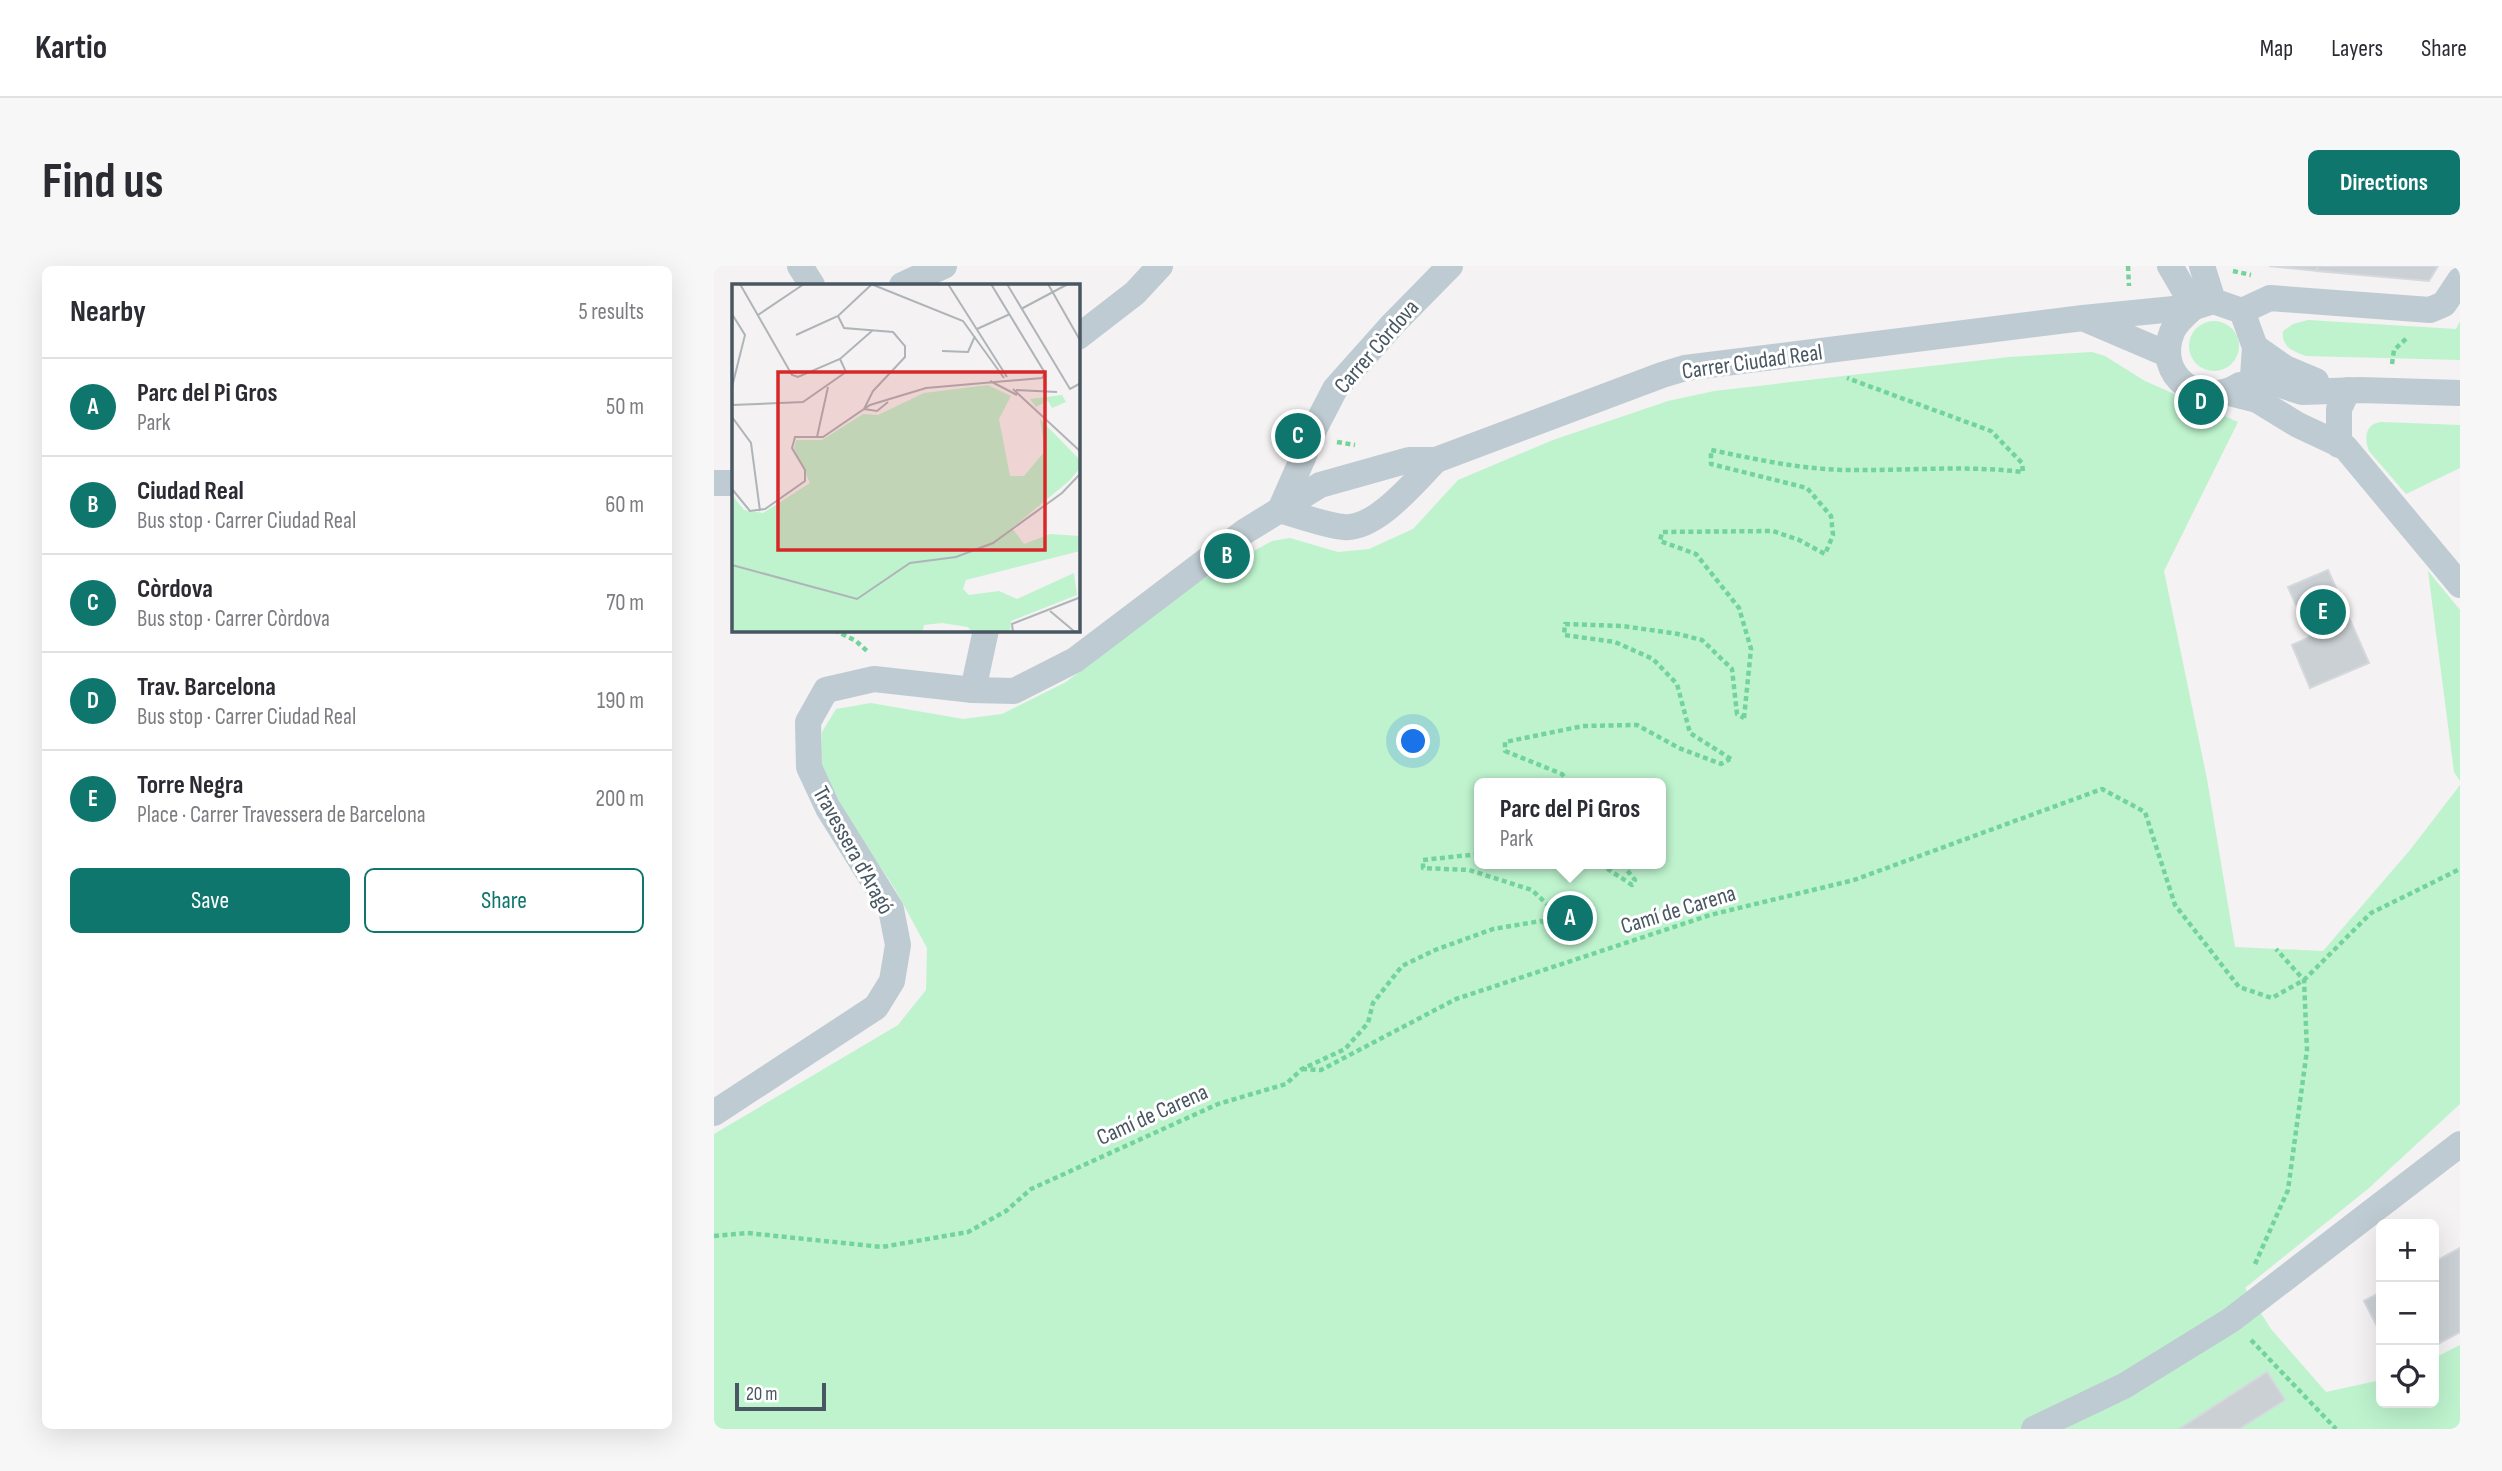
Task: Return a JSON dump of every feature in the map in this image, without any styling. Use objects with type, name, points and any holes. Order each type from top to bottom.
[{"type":"street","points":[[800,266],[811,284]]},
{"type":"street","points":[[904,284],[944,266]]},
{"type":"street","points":[[1080,335],[1135,293],[1160,266]]},
{"type":"street","name":"Carrer Còrdova","points":[[1280,510],[1308,441],[1335,389],[1450,266]]},
{"type":"street","points":[[2170,266],[2204,304]]},
{"type":"street","points":[[2202,266],[2204,304]]},
{"type":"street","points":[[2253,376],[2255,347],[2242,311],[2270,298],[2430,310],[2444,304],[2460,280]]},
{"type":"street","points":[[2204,304],[2172,332],[2168,354],[2175,374],[2187,387],[2201,393],[2225,392],[2257,400],[2298,425],[2345,447],[2460,585]]},
{"type":"street","name":"Carrer Ciudad Real","points":[[973,690],[1014,691],[1075,660],[1244,532],[1320,485],[1409,460],[1436,460],[1662,375],[1685,369],[2204,304],[2242,311]]},
{"type":"street","points":[[2083,318],[2168,354]]},
{"type":"street","points":[[2255,347],[2285,369],[2343,390]]},
{"type":"street","points":[[2225,392],[2253,376],[2302,392],[2343,390],[2460,393]]},
{"type":"street","points":[[2253,376],[2316,421],[2339,445]]},
{"type":"street","points":[[2339,445],[2339,409],[2343,390]]},
{"type":"street","name":"Carrer Ciudad Real","points":[[1280,510],[1345,527],[1363,524],[1406,491],[1436,460]]},
{"type":"street","points":[[714,483],[732,483]]},
{"type":"street","points":[[973,690],[986,632]]},
{"type":"street","name":"Travessera d'Aragó","points":[[714,1113],[876,1007],[892,981],[898,945],[891,909],[828,808],[809,767],[808,722],[827,690],[874,679],[973,690]]},
{"type":"street","points":[[2034,1429],[2124,1386],[2231,1320],[2460,1143]]},
{"type":"path","points":[[1565,778],[1562,774],[1505,751],[1505,742],[1583,726],[1637,725],[1679,748],[1721,764],[1731,758],[1690,733],[1677,684],[1653,659],[1615,642],[1564,635],[1565,624],[1678,634],[1702,640],[1732,670],[1737,713],[1744,718],[1751,649],[1739,608],[1696,554],[1660,541],[1662,532],[1773,531],[1799,540],[1825,554],[1833,536],[1831,516],[1807,488],[1711,464],[1711,450],[1788,465],[1843,470],[1996,469],[2024,472],[2022,463],[1991,431],[1843,376]]},
{"type":"path","name":"Camí de Carena","points":[[714,1236],[747,1233],[882,1247],[968,1232],[1006,1211],[1031,1189],[1218,1104],[1286,1084],[1301,1069],[1321,1070],[1456,999],[1710,915],[1854,880],[2102,789],[2145,812],[2175,905],[2239,987],[2272,998],[2304,980],[2371,913],[2460,869]]},
{"type":"path","points":[[1301,1069],[1345,1049],[1368,1023],[1373,1003],[1402,966],[1435,950],[1493,929],[1541,921],[1574,940],[1577,933],[1532,890],[1469,870],[1423,868],[1423,860],[1474,855]]},
{"type":"path","points":[[1608,869],[1632,884],[1635,880],[1626,869]]},
{"type":"path","points":[[2250,1276],[2288,1190],[2306,1050],[2304,980],[2276,949]]},
{"type":"path","points":[[2231,1320],[2336,1429]]},
{"type":"green space","points":[[2308,320],[2456,329],[2460,321],[2460,360],[2306,356],[2286,345],[2283,331],[2293,324]]},
{"type":"green space","points":[[2214,321],[2232,328],[2239,346],[2232,364],[2214,371],[2196,364],[2189,346],[2196,328]]},
{"type":"green space","points":[[2092,352],[2105,356],[2145,381],[2238,422],[2164,571],[2207,779],[2235,947],[2323,951],[2410,850],[2460,785],[2460,1104],[2369,1188],[2245,1288],[2271,1329],[2326,1392],[2376,1381],[2376,1408],[2439,1408],[2439,1356],[2460,1345],[2460,1429],[714,1429],[714,1134],[898,1025],[926,990],[927,948],[895,889],[847,817],[821,763],[822,732],[836,709],[871,703],[963,719],[1002,714],[1066,682],[1201,580],[1272,541],[1290,538],[1338,552],[1369,549],[1413,529],[1458,480],[1553,440],[1668,401],[1714,391],[2009,357]]},
{"type":"green space","points":[[2381,422],[2460,425],[2460,468],[2406,494],[2369,451],[2367,432]]},
{"type":"green space","points":[[2428,571],[2460,610],[2460,781],[2454,772]]},
{"type":"building","points":[[2269,266],[2318,266],[2317,271]]},
{"type":"building","points":[[2318,266],[2438,266],[2429,281],[2317,271]]},
{"type":"building","points":[[2328,570],[2369,663],[2310,688],[2292,645],[2310,637],[2288,587]]},
{"type":"building","points":[[2460,1248],[2460,1332],[2439,1343],[2439,1282],[2439,1259]]},
{"type":"building","points":[[2376,1295],[2376,1324],[2364,1301]]},
{"type":"building","points":[[2267,1372],[2285,1400],[2239,1429],[2179,1429]]},
{"type":"place","name":"Trav. Barcelona","points":[[2201,402]]},
{"type":"place","name":"Còrdova","points":[[1298,436]]},
{"type":"place","name":"Ciudad Real","points":[[1227,556]]},
{"type":"place","name":"Torre Negra","points":[[2323,612]]},
{"type":"place","name":"Parc del Pi Gros","points":[[1570,918]]}]
